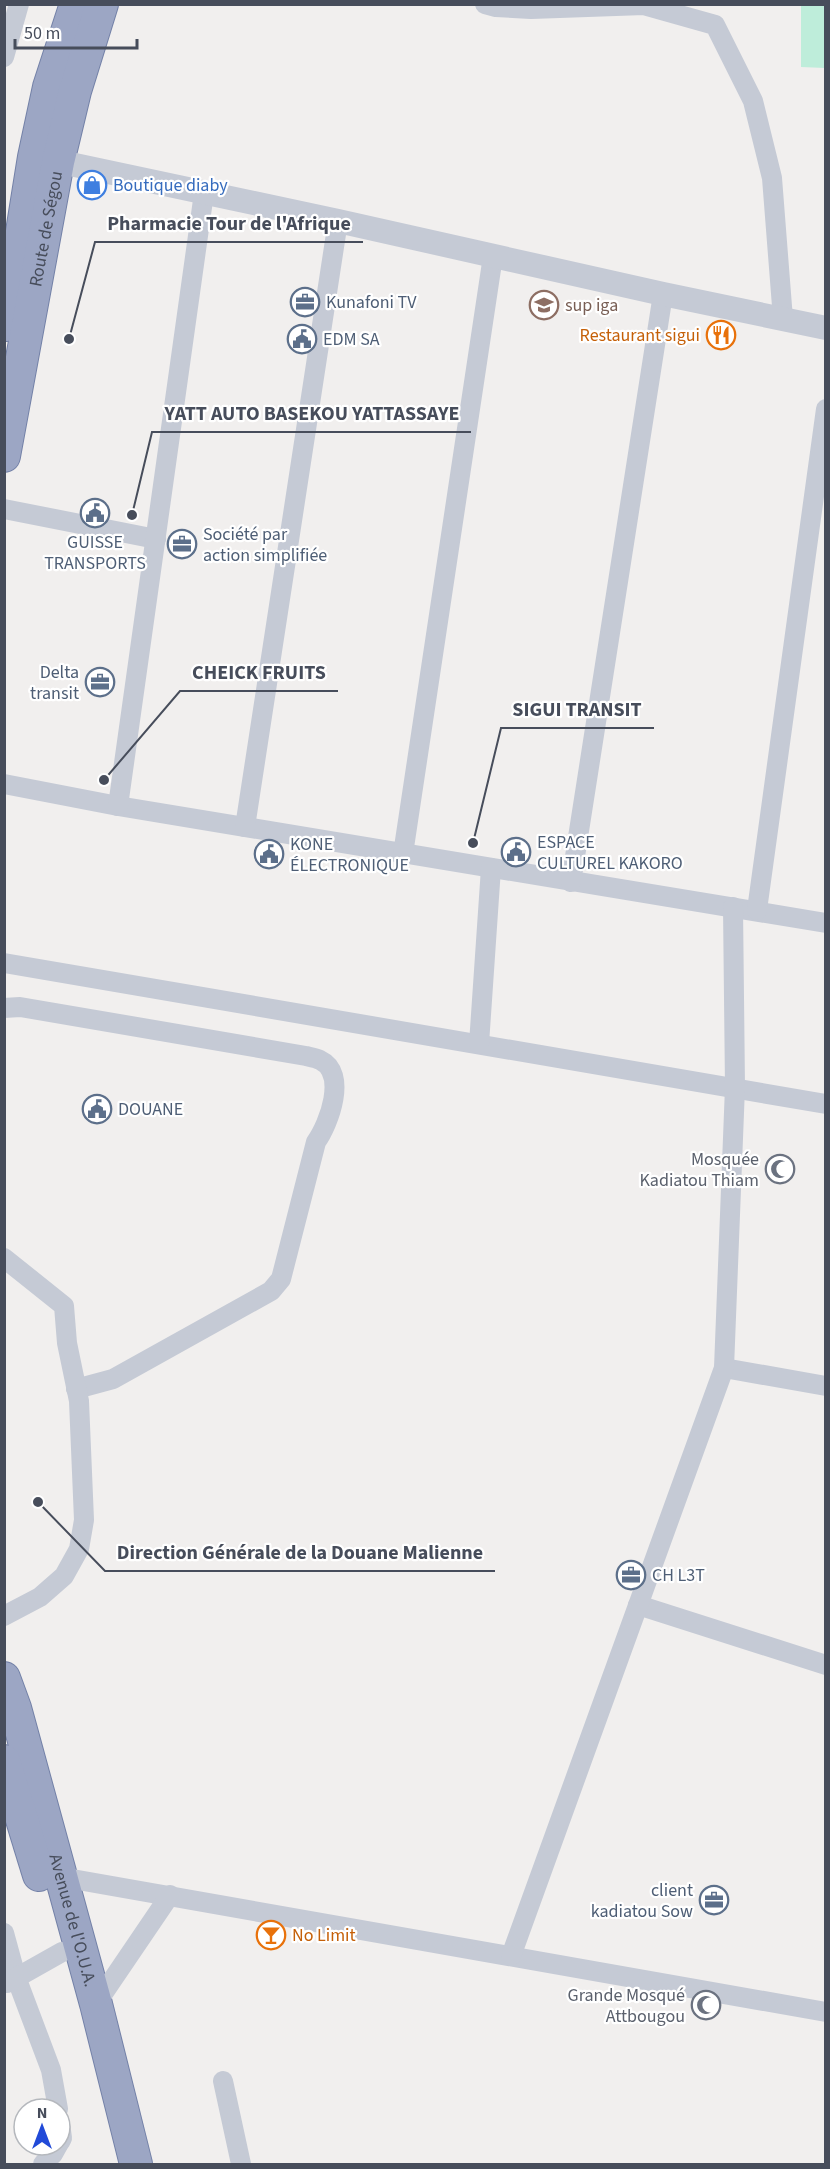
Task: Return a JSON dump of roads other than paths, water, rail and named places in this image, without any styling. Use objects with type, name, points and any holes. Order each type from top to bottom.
[{"type":"highway","name":"Route de Ségou","points":[[4,456],[46,159],[50,87],[76,4]]},
{"type":"highway","name":"Route de Ségou","points":[[4,338],[46,159],[75,91],[102,4]]},
{"type":"highway","name":"Avenue de l'O.U.A.","points":[[4,1678],[15,1708],[96,2004],[136,2164]]},
{"type":"highway","name":"Avenue de l'O.U.A.","points":[[4,1761],[62,1952],[114,2164]]},
{"type":"street","points":[[4,57],[19,4]]},
{"type":"street","points":[[485,4],[496,8],[644,5],[715,25],[753,101],[772,178],[783,319]]},
{"type":"street","points":[[46,159],[825,328]]},
{"type":"street","points":[[118,806],[204,193]]},
{"type":"street","points":[[245,827],[338,221]]},
{"type":"street","points":[[403,854],[493,256]]},
{"type":"street","points":[[571,882],[663,294]]},
{"type":"street","points":[[757,910],[825,409]]},
{"type":"street","points":[[4,509],[156,539]]},
{"type":"street","points":[[4,784],[118,806],[825,923]]},
{"type":"street","points":[[479,1044],[491,868]]},
{"type":"street","points":[[511,1956],[724,1368],[735,1087],[734,907]]},
{"type":"street","points":[[4,963],[825,1104]]},
{"type":"street","points":[[4,1008],[20,1007],[306,1056],[322,1060],[334,1076],[334,1093],[330,1113],[324,1132],[316,1142],[281,1279],[271,1291],[113,1379],[76,1389]]},
{"type":"street","points":[[4,1258],[64,1306],[67,1343],[79,1401],[84,1520],[79,1549],[64,1576],[40,1597],[4,1616]]},
{"type":"street","points":[[724,1368],[825,1386]]},
{"type":"street","points":[[638,1605],[825,1665]]},
{"type":"street","points":[[61,1877],[825,2012]]},
{"type":"street","points":[[96,2004],[170,1895]]},
{"type":"street","points":[[4,1933],[10,1981],[51,2070],[55,2097]]},
{"type":"street","points":[[10,1981],[62,1952]]},
{"type":"street","points":[[223,2081],[241,2164]]},
{"type":"place","name":"Boutique diaby","points":[[92,185]]},
{"type":"place","name":"Kunafoni TV","points":[[305,302]]},
{"type":"place","name":"sup iga","points":[[544,305]]},
{"type":"place","name":"Restaurant sigui","points":[[721,335]]},
{"type":"place","name":"Pharmacie Tour de l'Afrique","points":[[69,339]]},
{"type":"place","name":"EDM SA","points":[[302,339]]},
{"type":"place","name":"GUISSE TRANSPORTS","points":[[95,513]]},
{"type":"place","name":"YATT AUTO BASEKOU YATTASSAYE","points":[[132,515]]},
{"type":"place","name":"Société par action simplifiée","points":[[182,544]]},
{"type":"place","name":"Delta transit","points":[[100,682]]},
{"type":"place","name":"CHEICK FRUITS","points":[[104,780]]},
{"type":"place","name":"SIGUI TRANSIT","points":[[473,843]]},
{"type":"place","name":"ESPACE CULTUREL KAKORO","points":[[516,852]]},
{"type":"place","name":"KONE ÉLECTRONIQUE","points":[[269,854]]},
{"type":"place","name":"DOUANE","points":[[97,1109]]},
{"type":"place","name":"Mosquée Kadiatou Thiam","points":[[780,1169]]},
{"type":"place","name":"Direction Générale de la Douane Malienne","points":[[38,1502]]},
{"type":"place","name":"CH L3T","points":[[631,1575]]},
{"type":"place","name":"client kadiatou Sow","points":[[714,1900]]},
{"type":"place","name":"No Limit","points":[[271,1935]]},
{"type":"place","name":"Grande Mosqué Attbougou","points":[[706,2005]]}]
